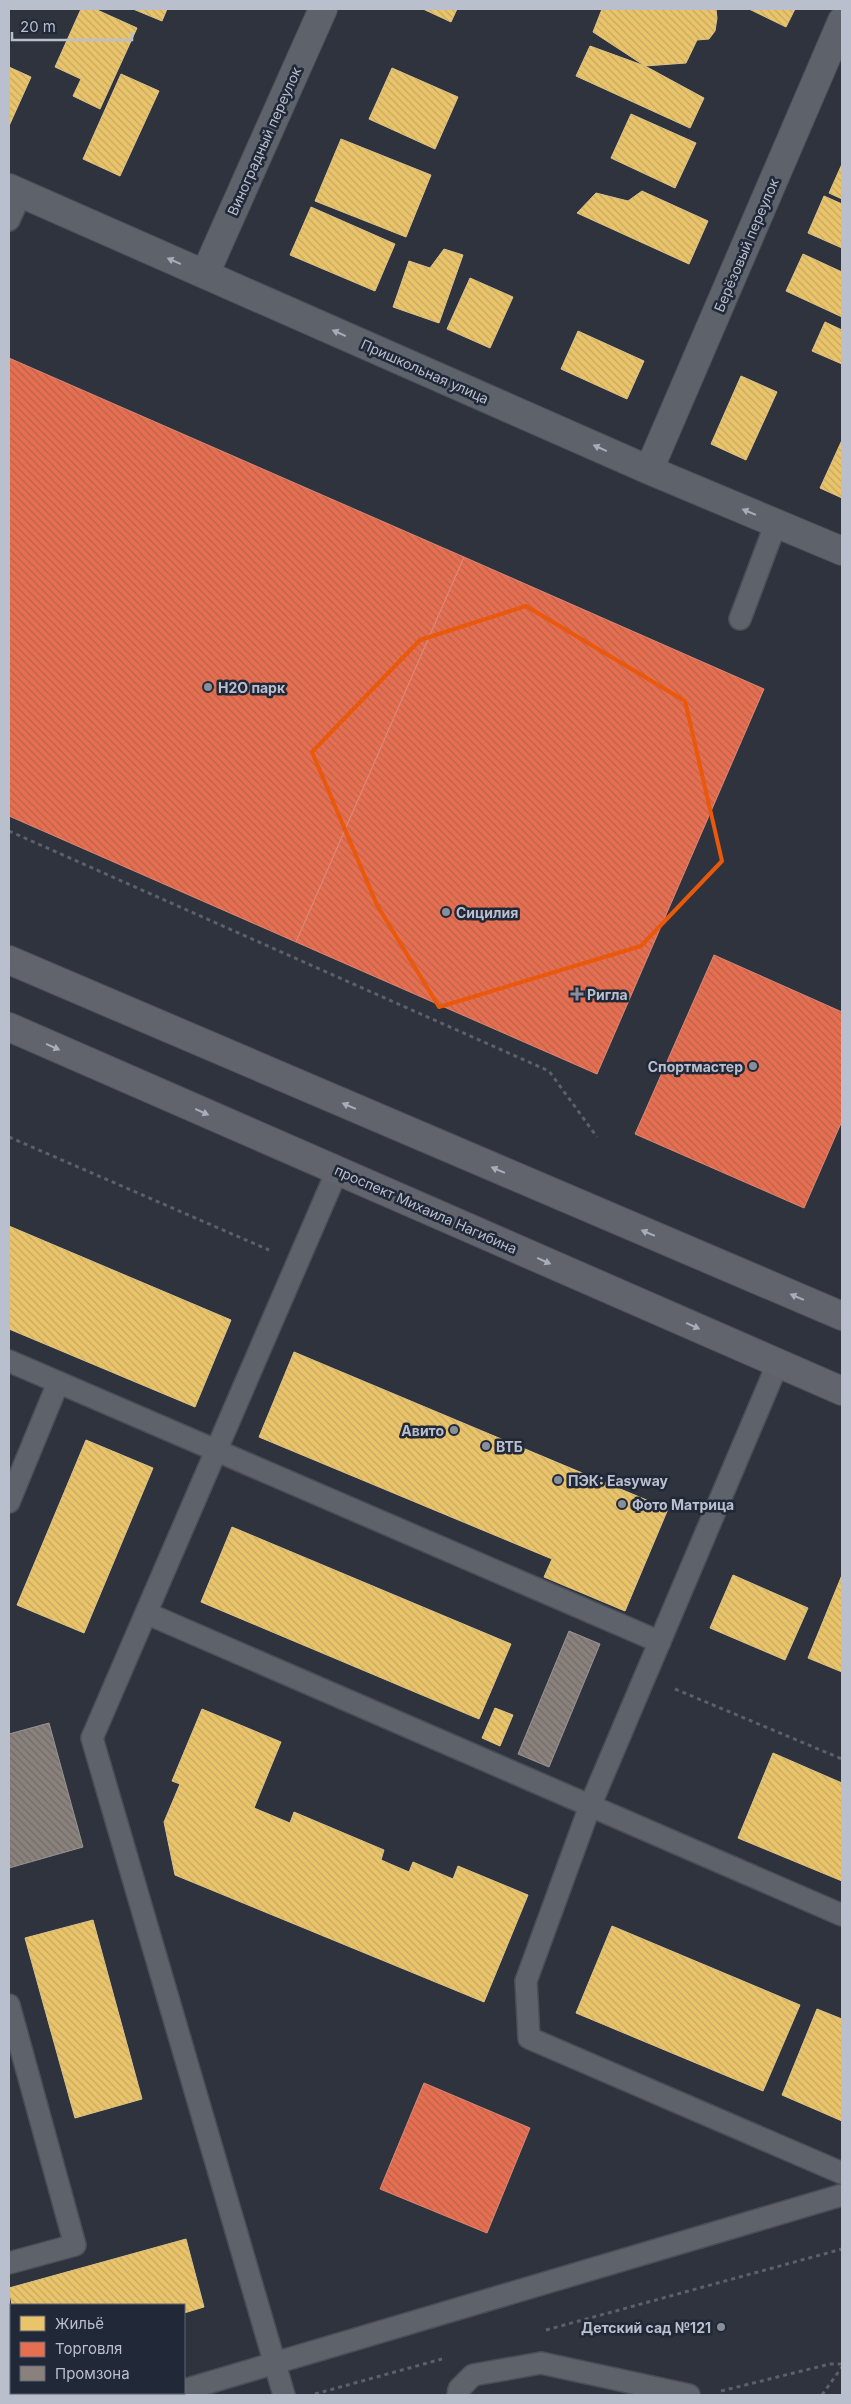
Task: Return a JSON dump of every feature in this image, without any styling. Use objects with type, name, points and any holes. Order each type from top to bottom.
[{"type":"main road","points":[[9,960],[842,1316]]},
{"type":"main road","name":"проспект Михаила Нагибина","points":[[9,1028],[842,1391]]},
{"type":"street","name":"Виноградный переулок","points":[[205,274],[324,9]]},
{"type":"street","name":"Берёзовый переулок","points":[[649,470],[842,20]]},
{"type":"street","name":"Пришкольная улица","points":[[15,191],[649,470],[842,552]]},
{"type":"lane","points":[[9,220],[15,191]]},
{"type":"lane","points":[[740,619],[776,523]]},
{"type":"lane","points":[[284,2395],[92,1738],[337,1171]]},
{"type":"lane","points":[[9,1361],[216,1452],[660,1642]]},
{"type":"lane","points":[[778,1363],[590,1806],[526,1981],[530,2038],[842,2173]]},
{"type":"lane","points":[[9,1502],[58,1383]]},
{"type":"lane","points":[[146,1613],[842,1915]]},
{"type":"lane","points":[[9,2005],[75,2245],[9,2263]]},
{"type":"lane","points":[[185,2390],[842,2195]]},
{"type":"lane","points":[[458,2395],[459,2389],[473,2376],[541,2363],[689,2395]]},
{"type":"path","points":[[9,831],[549,1071],[597,1136]]},
{"type":"path","points":[[9,1137],[298,1263]]},
{"type":"path","points":[[645,1677],[842,1760]]},
{"type":"path","points":[[538,2332],[842,2249]]},
{"type":"path","points":[[311,2395],[444,2359]]},
{"type":"path","points":[[715,2393],[830,2364],[842,2366],[822,2395]]},
{"type":"highlighted area","points":[[526,606],[685,701],[722,861],[641,946],[439,1007],[377,905],[312,752],[420,640]]},
{"type":"building: Жильё","points":[[81,9],[95,9],[137,28],[100,109],[73,96],[81,79],[55,67]]},
{"type":"building: Жильё","points":[[133,9],[167,9],[162,21]]},
{"type":"building: Жильё","points":[[423,9],[457,9],[451,22]]},
{"type":"building: Жильё","points":[[602,9],[716,9],[717,18],[715,31],[709,39],[697,40],[686,63],[645,66],[593,32]]},
{"type":"building: Жильё","points":[[749,9],[795,9],[786,27]]},
{"type":"building: Жильё","points":[[590,46],[645,66],[704,98],[690,128],[576,76]]},
{"type":"building: Жильё","points":[[9,67],[31,77],[9,126]]},
{"type":"building: Жильё","points":[[392,68],[458,97],[435,149],[369,119]]},
{"type":"building: Жильё","points":[[121,74],[159,91],[120,176],[83,159]]},
{"type":"building: Жильё","points":[[631,114],[696,143],[675,188],[611,158]]},
{"type":"building: Жильё","points":[[341,139],[431,175],[406,237],[315,201]]},
{"type":"building: Жильё","points":[[842,164],[842,199],[829,193]]},
{"type":"building: Жильё","points":[[642,191],[708,221],[689,264],[577,213],[596,193],[628,201]]},
{"type":"building: Жильё","points":[[824,196],[842,204],[842,248],[808,233]]},
{"type":"building: Жильё","points":[[311,207],[395,244],[375,291],[290,255]]},
{"type":"building: Жильё","points":[[444,249],[463,255],[439,323],[393,307],[409,261],[430,268]]},
{"type":"building: Жильё","points":[[803,254],[842,272],[842,317],[786,291]]},
{"type":"building: Жильё","points":[[470,278],[513,297],[490,348],[447,329]]},
{"type":"building: Жильё","points":[[825,322],[842,330],[842,364],[812,351]]},
{"type":"building: Жильё","points":[[578,331],[644,361],[627,399],[561,369]]},
{"type":"building: Жильё","points":[[741,376],[777,392],[746,460],[711,444]]},
{"type":"building: Жильё","points":[[842,440],[842,498],[820,488]]},
{"type":"building: Жильё","points":[[9,1226],[231,1320],[195,1407],[9,1329]]},
{"type":"building: Жильё","points":[[294,1352],[668,1509],[625,1611],[544,1577],[552,1559],[259,1437]]},
{"type":"building: Жильё","points":[[86,1440],[153,1468],[84,1633],[17,1605]]},
{"type":"building: Жильё","points":[[232,1527],[511,1644],[479,1719],[201,1602]]},
{"type":"building: Жильё","points":[[733,1575],[808,1608],[785,1660],[710,1628]]},
{"type":"building: Жильё","points":[[842,1575],[842,1672],[808,1658]]},
{"type":"building: Жильё","points":[[495,1708],[513,1715],[500,1746],[482,1738]]},
{"type":"building: Жильё","points":[[202,1709],[281,1742],[254,1808],[290,1823],[294,1812],[384,1850],[381,1860],[409,1872],[413,1862],[453,1879],[458,1866],[528,1895],[484,2002],[175,1875],[164,1822],[180,1784],[172,1781]]},
{"type":"building: Жильё","points":[[773,1753],[842,1783],[842,1881],[738,1838]]},
{"type":"building: Жильё","points":[[93,1920],[142,2099],[75,2118],[25,1938]]},
{"type":"building: Жильё","points":[[612,1926],[800,2005],[763,2091],[576,2013]]},
{"type":"building: Жильё","points":[[817,2009],[842,2019],[842,2121],[782,2095]]},
{"type":"building: Жильё","points":[[186,2239],[204,2307],[185,2313],[185,2304],[12,2304],[9,2288]]},
{"type":"building: Торговля","name":"H2O парк","points":[[9,358],[464,557],[296,942],[9,816]]},
{"type":"building: Торговля","points":[[464,557],[764,689],[597,1074],[296,942]]},
{"type":"building: Торговля","name":"Спортмастер","points":[[714,955],[842,1012],[842,1121],[804,1208],[635,1134]]},
{"type":"building: Торговля","points":[[424,2083],[530,2128],[487,2233],[380,2189]]},
{"type":"building: Промзона","points":[[569,1631],[600,1644],[549,1767],[518,1754]]},
{"type":"building: Промзона","points":[[49,1723],[83,1847],[9,1868],[9,1734]]},
{"type":"place","name":"H2O парк","points":[[208,687]]},
{"type":"place","name":"Сицилия","points":[[446,912]]},
{"type":"place","name":"Ригла","points":[[577,994]]},
{"type":"place","name":"Спортмастер","points":[[753,1066]]},
{"type":"place","name":"Авито","points":[[454,1430]]},
{"type":"place","name":"ВТБ","points":[[486,1446]]},
{"type":"place","name":"ПЭК: Easyway","points":[[558,1480]]},
{"type":"place","name":"Фото Матрица","points":[[622,1504]]},
{"type":"place","name":"Детский сад №121","points":[[721,2327]]}]
